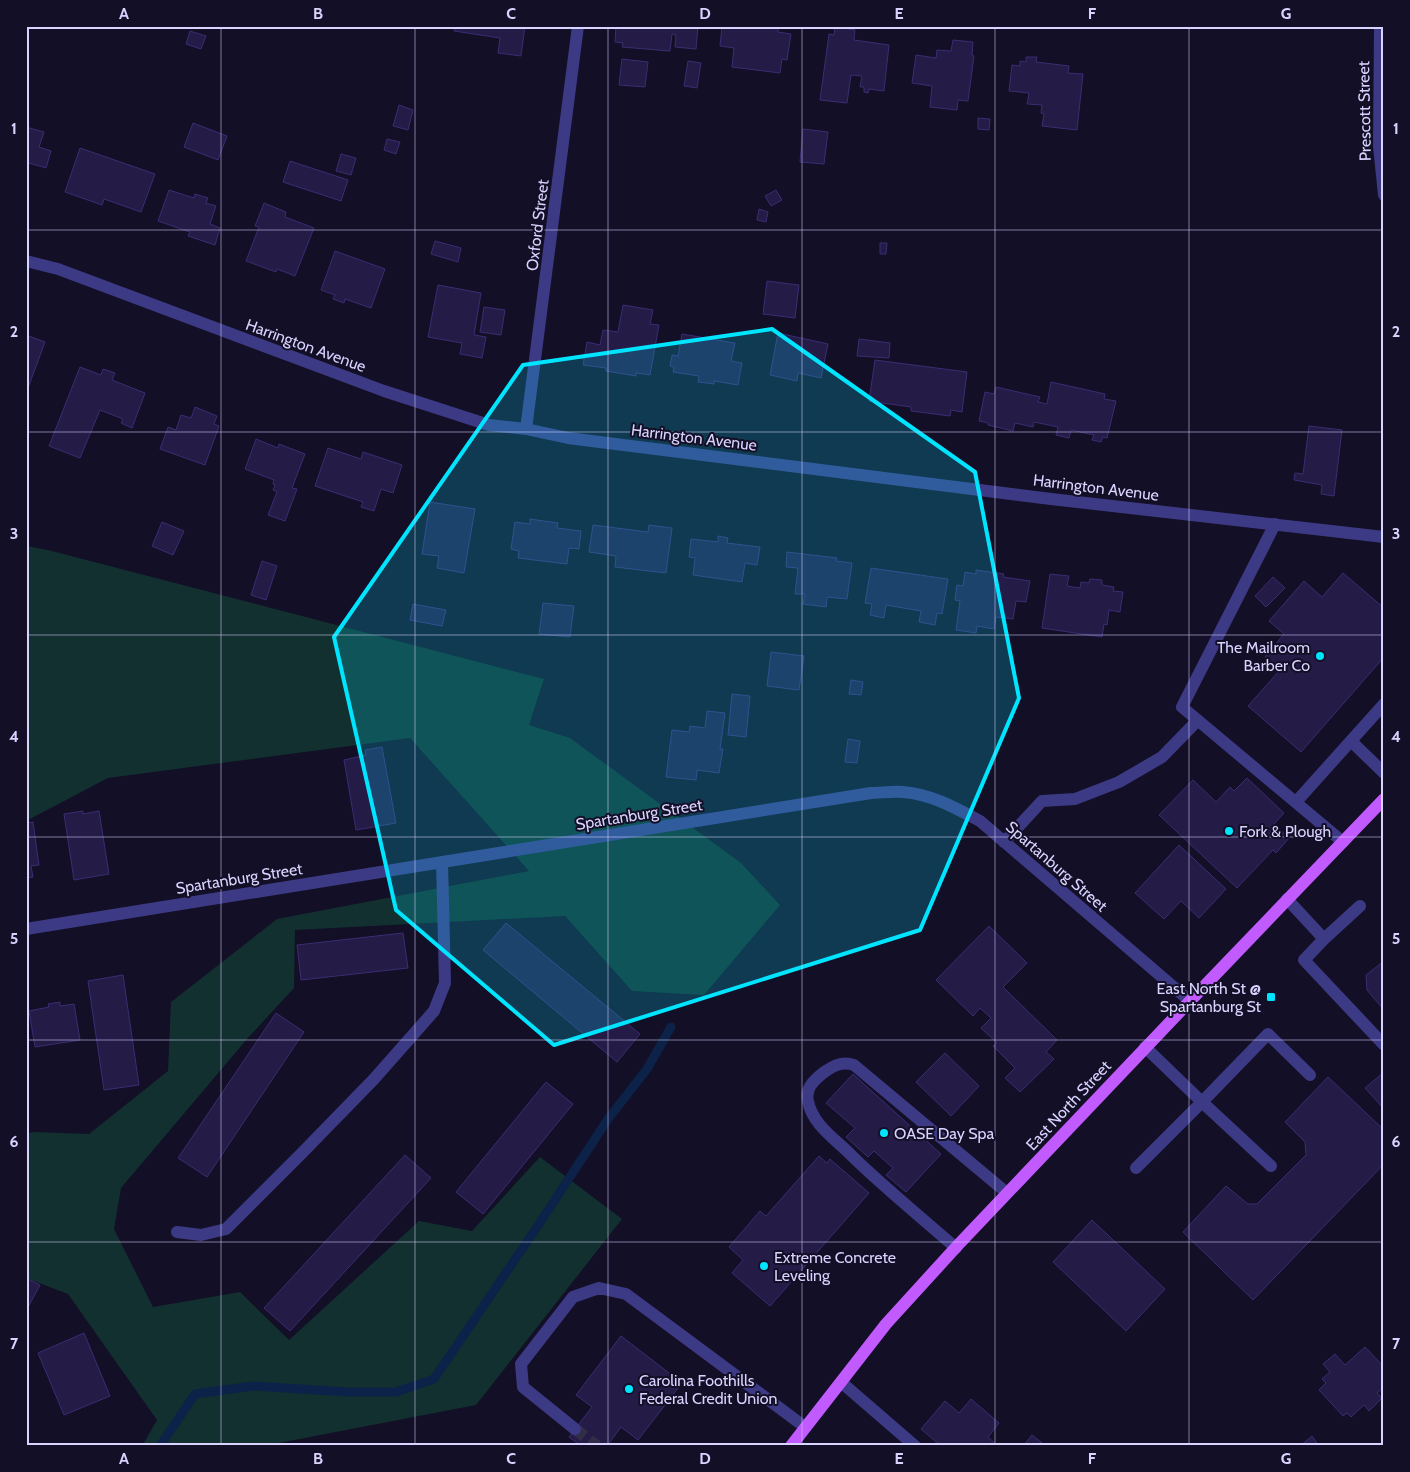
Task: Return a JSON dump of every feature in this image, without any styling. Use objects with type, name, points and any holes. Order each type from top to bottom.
[{"type":"main road","name":"East North Street","points":[[791,1446],[886,1324],[1145,1047],[1384,799]]},
{"type":"street","name":"Oxford Street","points":[[526,429],[578,26]]},
{"type":"street","name":"Prescott Street","points":[[1380,26],[1381,96],[1379,146],[1384,195]]},
{"type":"street","name":"Harrington Avenue","points":[[26,261],[58,269],[384,391],[489,425],[526,429],[568,438],[1052,499],[1384,537]]},
{"type":"street","points":[[1275,524],[1182,707],[1343,842]]},
{"type":"street","points":[[1296,802],[1384,704]]},
{"type":"street","points":[[1004,842],[1042,801],[1075,799],[1119,782],[1162,756],[1198,720]]},
{"type":"street","points":[[1351,741],[1384,773]]},
{"type":"street","name":"Spartanburg Street","points":[[26,929],[861,795],[902,792],[932,798],[980,821],[1190,1001]]},
{"type":"street","points":[[176,1232],[201,1235],[226,1229],[354,1099],[434,1012],[445,983],[442,862]]},
{"type":"street","points":[[1287,899],[1324,940]]},
{"type":"street","points":[[1360,906],[1304,960],[1384,1045]]},
{"type":"street","points":[[1136,1168],[1268,1034],[1310,1075]]},
{"type":"street","points":[[1145,1047],[1271,1166]]},
{"type":"street","points":[[956,1248],[862,1166],[816,1119],[808,1101],[807,1092],[810,1084],[837,1064],[854,1066],[1007,1193]]},
{"type":"street","points":[[575,1429],[523,1387],[521,1364],[573,1297],[599,1288],[626,1294],[805,1427]]},
{"type":"street","points":[[841,1382],[916,1446]]},
{"type":"highlighted area","points":[[772,329],[975,472],[1019,698],[920,930],[554,1045],[396,910],[334,637],[523,365]]},
{"type":"green space","points":[[26,546],[48,550],[544,679],[529,725],[570,738],[741,863],[780,905],[704,995],[632,991],[565,916],[295,930],[294,988],[247,1039],[121,1188],[114,1229],[153,1307],[240,1292],[289,1340],[419,1221],[472,1231],[540,1157],[622,1219],[476,1405],[263,1446],[142,1446],[157,1420],[68,1294],[26,1278],[26,1134],[33,1132],[89,1134],[168,1071],[171,1002],[277,919],[529,871],[410,738],[108,778],[26,821]]},
{"type":"building","points":[[455,26],[525,26],[521,56],[498,53],[500,38],[454,31]]},
{"type":"building","points":[[616,26],[698,26],[696,49],[675,47],[676,35],[672,34],[670,51],[622,47],[623,43],[615,42]]},
{"type":"building","points":[[722,26],[751,28],[751,26],[778,26],[778,32],[791,34],[787,60],[782,59],[780,73],[732,67],[734,48],[720,46]]},
{"type":"building","points":[[835,27],[855,30],[854,40],[889,45],[884,91],[869,89],[868,93],[864,92],[864,87],[860,87],[862,76],[851,75],[847,103],[820,100],[829,34],[834,35]]},
{"type":"building","points":[[190,31],[206,36],[201,49],[186,44]]},
{"type":"building","points":[[953,40],[973,42],[972,55],[974,56],[968,101],[958,100],[957,110],[930,107],[932,86],[912,83],[916,55],[936,58],[937,50],[951,51]]},
{"type":"building","points":[[1026,57],[1037,57],[1036,62],[1069,66],[1068,73],[1083,74],[1077,130],[1042,126],[1044,114],[1041,113],[1042,105],[1027,104],[1029,93],[1009,91],[1012,65],[1020,66],[1020,61],[1026,62]]},
{"type":"building","points":[[622,59],[648,62],[645,87],[619,85]]},
{"type":"building","points":[[688,61],[701,63],[697,88],[684,86]]},
{"type":"building","points":[[399,105],[413,110],[408,130],[393,126]]},
{"type":"building","points":[[978,118],[990,119],[989,130],[978,129]]},
{"type":"building","points":[[193,123],[227,136],[218,160],[184,147]]},
{"type":"building","points":[[26,127],[44,132],[39,147],[51,151],[46,168],[29,163],[28,167],[26,166]]},
{"type":"building","points":[[803,129],[828,132],[824,164],[800,162]]},
{"type":"building","points":[[387,139],[400,142],[396,154],[384,150]]},
{"type":"building","points":[[80,148],[155,174],[141,212],[104,199],[102,205],[65,192]]},
{"type":"building","points":[[341,154],[356,158],[351,175],[336,171]]},
{"type":"building","points":[[290,161],[348,180],[341,201],[283,182]]},
{"type":"building","points":[[169,190],[194,198],[195,194],[208,198],[206,203],[216,206],[210,224],[220,228],[215,245],[188,236],[190,232],[158,221]]},
{"type":"building","points":[[776,190],[782,200],[771,206],[765,196]]},
{"type":"building","points":[[264,203],[286,212],[285,217],[314,228],[295,276],[277,269],[276,272],[246,261],[259,227],[255,226]]},
{"type":"building","points":[[759,209],[768,212],[766,222],[757,220]]},
{"type":"building","points":[[435,241],[461,248],[458,262],[431,254]]},
{"type":"building","points":[[880,243],[887,243],[886,254],[880,254]]},
{"type":"building","points":[[335,251],[385,269],[371,308],[345,299],[344,303],[333,299],[335,295],[321,290]]},
{"type":"building","points":[[767,281],[799,285],[795,318],[763,314]]},
{"type":"building","points":[[438,285],[481,293],[474,335],[486,337],[482,358],[460,354],[462,343],[428,337]]},
{"type":"building","points":[[623,305],[653,310],[650,324],[659,325],[650,375],[636,373],[636,376],[606,371],[606,368],[583,365],[587,342],[600,345],[603,330],[618,332]]},
{"type":"building","points":[[484,307],[505,310],[501,335],[480,332]]},
{"type":"building","points":[[778,333],[828,344],[821,378],[798,373],[797,381],[770,375]]},
{"type":"building","points":[[682,334],[735,343],[731,361],[742,363],[738,385],[714,381],[714,384],[698,382],[699,376],[673,372],[674,367],[670,366],[672,355],[678,356]]},
{"type":"building","points":[[26,335],[45,342],[28,388],[26,388]]},
{"type":"building","points":[[859,339],[890,343],[889,358],[857,356]]},
{"type":"building","points":[[875,360],[967,372],[962,412],[951,410],[950,416],[911,411],[911,407],[869,401]]},
{"type":"building","points":[[80,367],[101,375],[103,369],[115,373],[112,380],[145,393],[132,428],[121,423],[123,419],[100,410],[80,458],[49,446]]},
{"type":"building","points":[[1051,382],[1105,394],[1104,399],[1116,401],[1107,438],[1103,437],[1101,442],[1092,440],[1094,435],[1071,430],[1069,438],[1056,435],[1058,427],[1034,422],[1033,427],[1015,423],[1013,431],[979,421],[985,392],[994,394],[996,387],[1040,397],[1038,402],[1047,404]]},
{"type":"building","points":[[195,407],[217,416],[214,424],[219,426],[205,465],[160,449],[168,427],[176,430],[181,415],[191,418]]},
{"type":"building","points":[[1309,426],[1342,430],[1334,496],[1321,494],[1322,485],[1294,480],[1295,473],[1303,474]]},
{"type":"building","points":[[256,439],[278,448],[279,444],[305,454],[292,488],[297,489],[285,521],[268,515],[277,492],[273,490],[274,480],[245,469]]},
{"type":"building","points":[[328,448],[361,459],[363,452],[402,465],[393,493],[381,489],[374,511],[361,507],[363,502],[315,486]]},
{"type":"building","points":[[430,502],[475,509],[464,573],[437,568],[439,556],[422,554]]},
{"type":"building","points":[[530,519],[558,523],[557,528],[581,531],[579,549],[569,548],[567,564],[518,558],[519,551],[511,549],[515,522],[530,524]]},
{"type":"building","points":[[162,522],[184,531],[173,555],[152,546]]},
{"type":"building","points":[[593,525],[648,532],[649,525],[672,528],[666,573],[615,567],[616,556],[589,552]]},
{"type":"building","points":[[718,536],[728,538],[727,543],[760,547],[757,565],[745,563],[742,582],[693,575],[695,558],[689,557],[691,539],[718,542]]},
{"type":"building","points":[[787,552],[837,558],[836,561],[852,563],[847,599],[827,597],[826,607],[803,604],[805,594],[795,594],[798,568],[786,567]]},
{"type":"building","points":[[262,561],[277,566],[266,600],[251,595]]},
{"type":"building","points":[[871,568],[948,579],[942,614],[937,613],[935,625],[919,622],[921,611],[886,605],[884,618],[870,615],[872,604],[865,603]]},
{"type":"building","points":[[976,570],[1004,574],[1003,577],[1030,581],[1026,602],[1016,601],[1013,619],[996,617],[994,629],[977,626],[976,633],[956,630],[960,601],[955,600],[957,585],[963,586],[965,572],[976,574]]},
{"type":"building","points":[[1343,573],[1384,608],[1384,657],[1301,752],[1248,706],[1280,670],[1265,657],[1284,634],[1269,621],[1304,581],[1322,597]]},
{"type":"building","points":[[1050,574],[1069,576],[1067,586],[1080,588],[1081,582],[1089,583],[1090,579],[1102,580],[1102,585],[1114,587],[1113,591],[1123,592],[1120,612],[1109,610],[1107,625],[1104,624],[1102,637],[1042,628]]},
{"type":"building","points":[[1273,577],[1285,588],[1266,607],[1255,596]]},
{"type":"building","points":[[543,603],[574,606],[570,637],[539,634]]},
{"type":"building","points":[[413,604],[446,610],[442,626],[410,620]]},
{"type":"building","points":[[771,652],[804,656],[799,690],[767,686]]},
{"type":"building","points":[[851,680],[863,682],[861,695],[849,694]]},
{"type":"building","points":[[732,694],[750,696],[746,737],[728,735]]},
{"type":"building","points":[[707,711],[725,713],[720,749],[723,749],[719,773],[697,770],[696,780],[666,777],[672,730],[689,732],[690,726],[705,728]]},
{"type":"building","points":[[848,739],[860,741],[857,763],[845,762]]},
{"type":"building","points":[[382,747],[396,823],[356,830],[344,760],[366,755],[365,750]]},
{"type":"building","name":"Fork & Plough","points":[[1247,778],[1284,813],[1274,824],[1289,838],[1276,853],[1273,850],[1237,888],[1159,815],[1193,780],[1216,802],[1230,787],[1234,791]]},
{"type":"building","points":[[83,811],[83,814],[99,811],[109,874],[74,880],[64,814]]},
{"type":"building","points":[[33,822],[39,865],[31,866],[33,877],[26,878],[26,823]]},
{"type":"building","points":[[1179,845],[1226,889],[1199,918],[1181,901],[1164,919],[1135,893]]},
{"type":"building","points":[[506,923],[640,1034],[617,1062],[483,950]]},
{"type":"building","points":[[989,926],[1027,963],[1003,987],[1057,1040],[1046,1052],[1054,1059],[1020,1092],[1005,1078],[1015,1068],[993,1046],[997,1043],[981,1028],[991,1018],[980,1008],[973,1016],[936,980]]},
{"type":"building","points":[[403,933],[408,968],[301,980],[297,945]]},
{"type":"building","points":[[1384,961],[1384,1010],[1367,990],[1366,975]]},
{"type":"building","points":[[123,975],[139,1085],[104,1090],[88,981]]},
{"type":"building","points":[[60,1002],[60,1006],[74,1004],[80,1040],[35,1047],[29,1011],[49,1007],[48,1004]]},
{"type":"building","points":[[276,1013],[304,1032],[207,1177],[178,1158]]},
{"type":"building","points":[[945,1053],[979,1086],[951,1116],[916,1082]]},
{"type":"building","points":[[1384,1072],[1384,1109],[1365,1088]]},
{"type":"building","name":"OASE Day Spa","points":[[853,1074],[941,1154],[906,1192],[886,1175],[893,1168],[874,1151],[868,1157],[846,1137],[855,1128],[826,1103]]},
{"type":"building","points":[[1328,1077],[1384,1130],[1384,1164],[1253,1300],[1183,1232],[1226,1186],[1248,1204],[1257,1204],[1306,1155],[1305,1142],[1285,1122]]},
{"type":"building","points":[[546,1082],[573,1104],[483,1214],[456,1192]]},
{"type":"building","points":[[405,1155],[431,1178],[290,1331],[264,1308]]},
{"type":"building","points":[[819,1156],[827,1163],[830,1159],[869,1193],[770,1306],[732,1273],[743,1260],[729,1247],[760,1211],[766,1216]]},
{"type":"building","points":[[1092,1220],[1165,1289],[1126,1331],[1053,1262]]},
{"type":"building","points":[[26,1278],[40,1285],[26,1311]]},
{"type":"building","points":[[84,1333],[110,1396],[64,1415],[38,1353]]},
{"type":"building","name":"Carolina Foothills Federal Credit Union","points":[[621,1336],[682,1383],[638,1440],[621,1427],[607,1446],[581,1446],[569,1437],[592,1407],[576,1395]]},
{"type":"building","points":[[1365,1347],[1384,1367],[1384,1387],[1377,1393],[1382,1398],[1369,1411],[1364,1405],[1351,1417],[1347,1413],[1343,1416],[1319,1390],[1326,1383],[1322,1379],[1330,1372],[1323,1364],[1335,1354],[1345,1365]]},
{"type":"building","points":[[971,1399],[999,1423],[988,1437],[998,1446],[941,1446],[921,1429],[945,1401],[959,1413]]},
{"type":"building","points":[[1032,1435],[1046,1446],[1023,1446]]},
{"type":"building","points":[[1312,1436],[1319,1446],[1300,1446]]},
{"type":"waterway","points":[[160,1446],[195,1394],[253,1386],[347,1392],[396,1392],[434,1379],[608,1119],[647,1069],[671,1027]]},
{"type":"tunnel","points":[[575,1429],[597,1446]]},
{"type":"place","name":"The Mailroom Barber Co","points":[[1320,656]]},
{"type":"place","name":"Fork & Plough","points":[[1229,831]]},
{"type":"place","name":"East North St @ Spartanburg St","points":[[1271,997]]},
{"type":"place","name":"OASE Day Spa","points":[[884,1133]]},
{"type":"place","name":"Extreme Concrete Leveling","points":[[764,1266]]},
{"type":"place","name":"Carolina Foothills Federal Credit Union","points":[[629,1389]]}]
